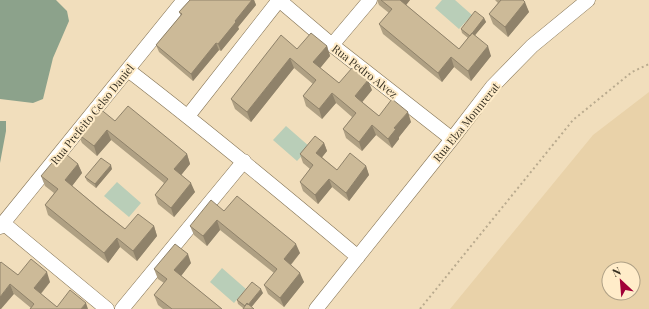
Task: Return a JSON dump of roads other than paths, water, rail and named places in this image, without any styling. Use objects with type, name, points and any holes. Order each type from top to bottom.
[{"type":"street","name":"Rua Prefeito Celso Daniel","points":[[2,225],[184,0]]},
{"type":"street","points":[[188,116],[279,0]]},
{"type":"street","name":"Rua Pedro Alvez","points":[[279,0],[332,45],[452,139]]},
{"type":"street","points":[[332,45],[370,0]]},
{"type":"street","name":"Rua Elza Monnrerat","points":[[316,309],[492,87],[532,46],[588,0]]},
{"type":"street","points":[[128,70],[244,161],[358,257]]},
{"type":"street","points":[[122,309],[244,161]]},
{"type":"street","points":[[2,225],[107,309]]}]
